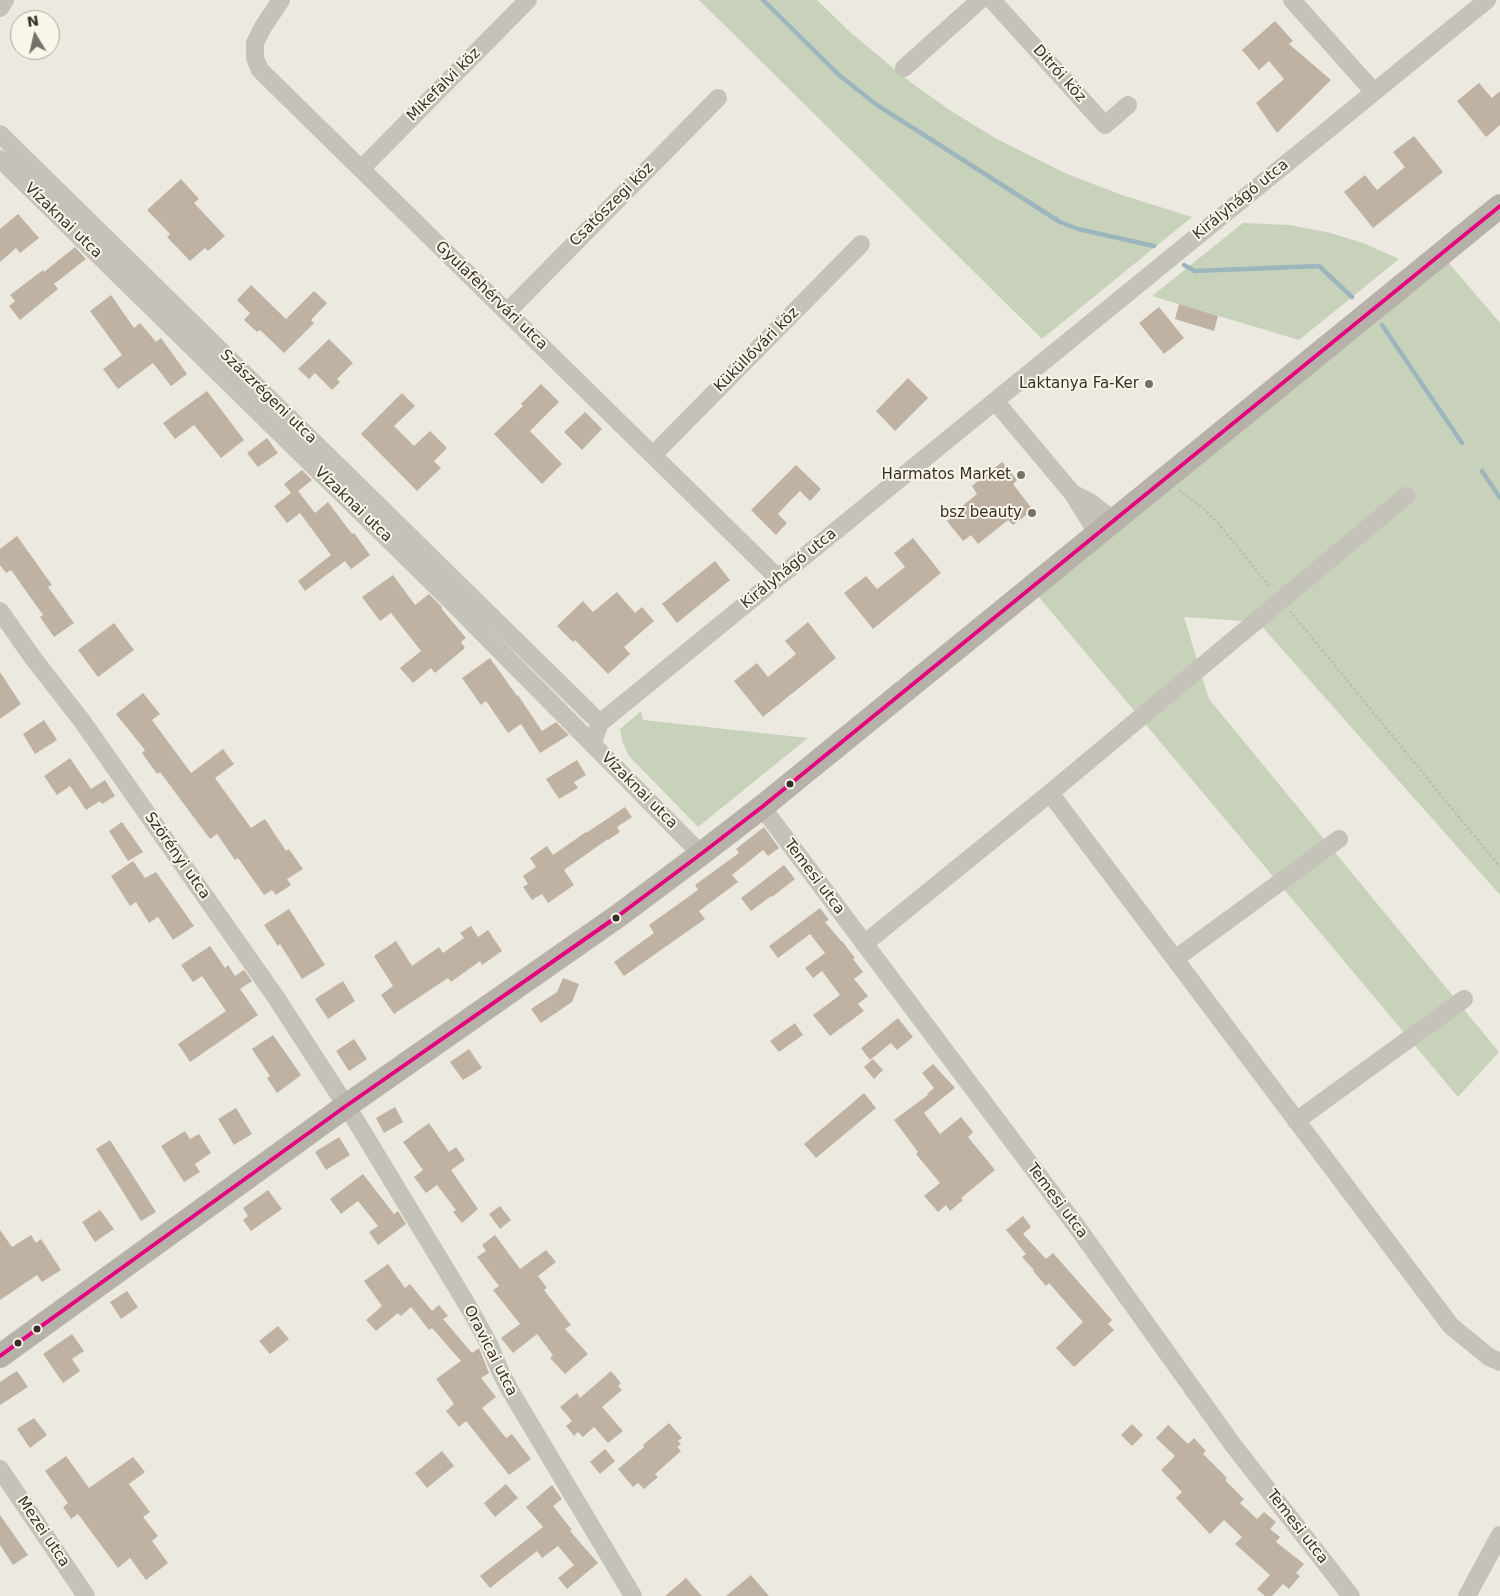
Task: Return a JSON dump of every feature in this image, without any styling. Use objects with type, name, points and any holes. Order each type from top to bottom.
[{"type":"main road","points":[[0,1356],[346,1106],[618,916],[701,854],[762,807],[1500,206]]},
{"type":"street","points":[[0,8],[5,0]]},
{"type":"street","name":"Gyulafehérvári utca","points":[[281,0],[262,27],[255,44],[255,58],[260,70],[778,578]]},
{"type":"street","name":"Mikefalvi köz","points":[[361,169],[528,0]]},
{"type":"street","points":[[904,68],[980,0]]},
{"type":"street","name":"Ditrói köz","points":[[992,0],[1105,126],[1128,105]]},
{"type":"street","points":[[1292,0],[1374,92]]},
{"type":"street","name":"Királyhágó utca","points":[[592,744],[600,723],[1487,0]]},
{"type":"street","name":"Csatószegi köz","points":[[507,312],[718,98]]},
{"type":"street","name":"Szászrégeni utca","points":[[0,134],[600,723]]},
{"type":"street","name":"Vízaknai utca","points":[[0,159],[438,588],[701,854]]},
{"type":"street","name":"Küküllővári köz","points":[[653,455],[861,244]]},
{"type":"street","points":[[995,401],[1073,494],[1090,502],[1105,526]]},
{"type":"street","points":[[864,944],[1050,793],[1406,496]]},
{"type":"street","name":"Szörényi utca","points":[[0,611],[82,722],[259,973],[346,1106]]},
{"type":"street","points":[[1050,793],[1451,1326],[1489,1357],[1500,1362]]},
{"type":"street","name":"Temesi utca","points":[[762,807],[1077,1227],[1233,1445],[1351,1596]]},
{"type":"street","points":[[1175,959],[1338,839]]},
{"type":"street","points":[[1296,1120],[1464,999]]},
{"type":"street","name":"Oravicai utca","points":[[346,1106],[468,1306],[489,1344],[511,1392],[633,1596]]},
{"type":"street","name":"Mezei utca","points":[[0,1469],[86,1596]]},
{"type":"street","points":[[1467,1596],[1500,1535]]},
{"type":"path","points":[[1164,478],[1205,510],[1218,523],[1500,867]]},
{"type":"green space","points":[[699,0],[817,0],[851,33],[909,81],[951,111],[997,139],[1067,174],[1122,195],[1192,217],[1042,339]]},
{"type":"green space","points":[[1243,223],[1289,225],[1327,232],[1363,243],[1399,259],[1299,340],[1152,296]]},
{"type":"green space","points":[[1448,262],[1500,323],[1500,895],[1258,622],[1184,617],[1209,699],[1499,1052],[1458,1097],[1038,596]]},
{"type":"green space","points":[[641,711],[643,720],[808,738],[698,827],[629,756],[622,741],[620,729]]},
{"type":"building","points":[[1275,21],[1293,41],[1289,44],[1331,80],[1277,133],[1256,103],[1284,79],[1269,61],[1259,70],[1242,50]]},
{"type":"building","points":[[1479,83],[1492,98],[1500,91],[1500,125],[1486,137],[1457,101]]},
{"type":"building","points":[[1414,136],[1443,172],[1373,228],[1344,192],[1365,175],[1377,190],[1405,167],[1393,152]]},
{"type":"building","points":[[181,179],[199,199],[194,203],[225,236],[208,251],[205,248],[190,261],[167,237],[170,234],[147,210]]},
{"type":"building","points":[[18,214],[39,238],[20,253],[16,248],[0,262],[0,229]]},
{"type":"building","points":[[75,247],[86,259],[54,284],[58,289],[20,320],[9,306],[15,301],[10,295],[43,270],[44,272]]},
{"type":"building","points":[[251,285],[286,319],[314,291],[327,303],[311,320],[314,323],[284,353],[260,330],[257,332],[244,320],[250,313],[237,300]]},
{"type":"building","points":[[111,295],[134,328],[140,323],[156,342],[161,338],[187,374],[171,386],[153,363],[118,389],[103,369],[122,355],[90,311]]},
{"type":"building","points":[[1179,304],[1218,316],[1214,331],[1175,319]]},
{"type":"building","points":[[1159,307],[1184,338],[1164,354],[1139,323]]},
{"type":"building","points":[[329,339],[353,363],[337,379],[340,382],[332,390],[315,373],[309,379],[298,369]]},
{"type":"building","points":[[908,378],[928,398],[895,431],[876,411]]},
{"type":"building","points":[[541,384],[559,402],[530,431],[562,464],[542,484],[494,434],[523,406],[521,404]]},
{"type":"building","points":[[207,391],[244,440],[221,458],[194,425],[175,439],[163,423]]},
{"type":"building","points":[[402,393],[415,406],[394,426],[414,446],[430,431],[447,448],[434,461],[441,468],[417,491],[361,434]]},
{"type":"building","points":[[585,412],[602,429],[582,450],[564,432]]},
{"type":"building","points":[[267,438],[278,453],[258,467],[247,453]]},
{"type":"building","points":[[1002,462],[1017,480],[1013,484],[1033,510],[1013,525],[1008,520],[978,544],[971,535],[963,541],[947,521],[977,494],[972,486]]},
{"type":"building","points":[[796,465],[821,489],[810,501],[800,491],[789,502],[778,514],[787,523],[776,535],[751,510]]},
{"type":"building","points":[[302,470],[312,480],[298,491],[315,513],[328,502],[370,555],[351,569],[345,561],[305,591],[298,581],[331,555],[300,513],[287,523],[274,506],[291,493],[284,484]]},
{"type":"building","points":[[17,536],[52,585],[48,587],[74,623],[54,637],[40,617],[43,615],[11,570],[6,573],[0,565],[0,549]]},
{"type":"building","points":[[913,538],[941,573],[873,629],[844,593],[866,576],[877,589],[905,567],[894,553]]},
{"type":"building","points":[[715,561],[730,580],[677,623],[662,604]]},
{"type":"building","points":[[393,575],[415,605],[429,594],[442,607],[466,638],[461,642],[465,648],[435,673],[431,668],[413,683],[400,668],[421,651],[391,613],[380,621],[362,597]]},
{"type":"building","points":[[617,592],[635,613],[642,607],[654,621],[624,647],[630,654],[608,674],[575,640],[573,642],[557,626],[583,601],[593,612]]},
{"type":"building","points":[[808,622],[836,658],[763,717],[734,681],[757,663],[768,677],[796,654],[785,641]]},
{"type":"building","points":[[114,623],[134,650],[98,677],[78,650]]},
{"type":"building","points":[[490,658],[542,731],[556,722],[569,735],[540,753],[521,724],[508,733],[486,701],[481,705],[462,678]]},
{"type":"building","points":[[0,672],[21,704],[0,719]]},
{"type":"building","points":[[143,693],[160,714],[152,720],[191,773],[223,749],[234,764],[215,778],[251,828],[265,819],[286,851],[289,849],[303,869],[287,879],[291,885],[276,895],[272,890],[264,895],[238,858],[235,860],[217,834],[210,839],[160,772],[157,774],[142,753],[145,750],[116,714]]},
{"type":"building","points":[[44,720],[57,740],[35,754],[23,734]]},
{"type":"building","points":[[70,758],[91,789],[105,780],[115,796],[102,804],[100,801],[86,810],[70,786],[57,795],[44,776]]},
{"type":"building","points":[[577,760],[586,775],[574,782],[578,788],[559,799],[546,779]]},
{"type":"building","points":[[625,807],[632,817],[617,827],[620,832],[564,870],[574,885],[548,903],[542,894],[532,900],[523,887],[528,884],[523,876],[536,867],[530,858],[547,846],[553,855]]},
{"type":"building","points":[[122,822],[143,852],[128,861],[109,831]]},
{"type":"building","points":[[764,827],[779,848],[768,856],[763,850],[732,875],[738,882],[699,911],[705,919],[624,976],[614,962],[654,933],[649,925],[698,890],[695,885],[739,853],[736,849]]},
{"type":"building","points":[[133,861],[145,878],[156,872],[194,926],[173,940],[158,917],[149,923],[136,902],[130,906],[111,876]]},
{"type":"building","points":[[784,865],[795,879],[751,911],[741,898]]},
{"type":"building","points":[[820,908],[829,920],[825,922],[855,958],[853,959],[863,972],[854,979],[868,996],[858,1004],[864,1011],[830,1036],[813,1015],[840,995],[822,971],[813,978],[805,968],[825,953],[810,934],[778,958],[769,946]]},
{"type":"building","points":[[289,909],[325,965],[302,979],[280,944],[278,946],[264,925]]},
{"type":"building","points":[[471,926],[478,937],[488,930],[502,951],[482,965],[480,961],[451,982],[448,978],[394,1014],[381,995],[393,986],[374,956],[396,941],[412,966],[439,947],[443,953],[464,938],[460,933]]},
{"type":"building","points":[[210,946],[225,968],[228,965],[235,976],[244,970],[252,981],[240,989],[258,1015],[190,1062],[178,1044],[226,1011],[202,976],[193,982],[181,965]]},
{"type":"building","points":[[563,978],[579,984],[572,1002],[541,1023],[531,1009],[557,992]]},
{"type":"building","points":[[343,981],[355,1001],[328,1019],[315,999]]},
{"type":"building","points":[[898,1018],[913,1037],[897,1050],[891,1043],[870,1060],[861,1048]]},
{"type":"building","points":[[795,1023],[803,1035],[779,1052],[770,1041]]},
{"type":"building","points":[[273,1035],[301,1075],[277,1093],[267,1078],[270,1076],[252,1049]]},
{"type":"building","points":[[354,1039],[367,1059],[349,1071],[336,1051]]},
{"type":"building","points":[[469,1049],[482,1068],[463,1080],[450,1062]]},
{"type":"building","points":[[873,1059],[883,1070],[874,1079],[864,1067]]},
{"type":"building","points":[[933,1064],[955,1088],[924,1113],[940,1134],[961,1117],[973,1132],[968,1137],[995,1170],[961,1198],[963,1200],[950,1211],[946,1205],[938,1212],[924,1196],[940,1183],[916,1154],[918,1152],[894,1120],[928,1095],[934,1088],[922,1073]]},
{"type":"building","points":[[864,1093],[876,1108],[816,1158],[804,1144]]},
{"type":"building","points":[[395,1107],[403,1122],[384,1133],[376,1118]]},
{"type":"building","points":[[236,1108],[252,1134],[234,1145],[218,1119]]},
{"type":"building","points":[[429,1123],[449,1152],[456,1147],[465,1160],[451,1170],[478,1209],[462,1223],[453,1212],[456,1210],[437,1185],[426,1193],[414,1177],[423,1170],[403,1142]]},
{"type":"building","points":[[185,1131],[190,1139],[199,1134],[211,1153],[195,1164],[200,1172],[184,1182],[161,1146]]},
{"type":"building","points":[[339,1137],[350,1155],[326,1170],[315,1152]]},
{"type":"building","points":[[110,1140],[156,1212],[141,1221],[96,1149]]},
{"type":"building","points":[[363,1174],[394,1214],[398,1211],[406,1224],[378,1245],[369,1232],[378,1226],[358,1201],[341,1214],[330,1199]]},
{"type":"building","points":[[268,1190],[282,1209],[251,1231],[243,1220],[248,1216],[243,1208]]},
{"type":"building","points":[[500,1206],[511,1220],[500,1229],[489,1214]]},
{"type":"building","points":[[100,1210],[114,1229],[95,1242],[82,1222]]},
{"type":"building","points":[[1023,1216],[1031,1227],[1023,1234],[1046,1259],[1053,1253],[1112,1320],[1108,1324],[1114,1330],[1074,1367],[1056,1348],[1083,1322],[1049,1283],[1046,1286],[1033,1271],[1022,1257],[1026,1254],[1006,1230]]},
{"type":"building","points":[[0,1230],[12,1247],[31,1235],[36,1243],[41,1239],[61,1270],[42,1282],[37,1275],[0,1300]]},
{"type":"building","points":[[495,1235],[520,1269],[546,1250],[556,1262],[538,1276],[547,1288],[544,1290],[571,1325],[565,1329],[588,1354],[565,1374],[550,1358],[553,1355],[537,1334],[513,1353],[501,1338],[520,1324],[493,1290],[499,1286],[477,1257],[486,1251],[482,1245]]},
{"type":"building","points":[[388,1264],[405,1288],[410,1284],[432,1311],[439,1305],[448,1316],[443,1319],[472,1353],[479,1348],[489,1373],[481,1378],[496,1397],[482,1408],[506,1438],[512,1434],[531,1459],[509,1475],[466,1421],[459,1427],[446,1411],[454,1404],[436,1379],[461,1361],[432,1328],[429,1330],[411,1307],[401,1316],[398,1313],[376,1331],[366,1320],[382,1306],[364,1281]]},
{"type":"building","points":[[127,1291],[138,1307],[121,1319],[110,1302]]},
{"type":"building","points":[[278,1326],[289,1339],[270,1354],[259,1341]]},
{"type":"building","points":[[72,1334],[84,1351],[72,1359],[80,1371],[63,1383],[43,1354]]},
{"type":"building","points":[[17,1371],[28,1387],[0,1405],[0,1382]]},
{"type":"building","points":[[611,1371],[621,1383],[618,1386],[622,1390],[602,1407],[623,1431],[608,1443],[594,1427],[583,1437],[578,1432],[574,1436],[566,1426],[572,1421],[560,1407],[577,1393],[580,1398]]},
{"type":"building","points":[[34,1418],[47,1435],[30,1448],[17,1429]]},
{"type":"building","points":[[669,1423],[682,1438],[678,1441],[681,1444],[677,1447],[681,1451],[655,1474],[658,1477],[644,1489],[638,1483],[633,1487],[618,1469]]},
{"type":"building","points":[[1132,1424],[1143,1435],[1132,1446],[1121,1435]]},
{"type":"building","points":[[1168,1425],[1188,1444],[1194,1438],[1206,1451],[1203,1454],[1227,1478],[1225,1480],[1244,1499],[1240,1503],[1257,1519],[1264,1512],[1276,1522],[1270,1529],[1280,1537],[1276,1542],[1304,1564],[1296,1573],[1300,1576],[1289,1589],[1283,1584],[1272,1596],[1265,1596],[1257,1589],[1270,1575],[1235,1544],[1242,1537],[1224,1520],[1210,1534],[1176,1498],[1182,1492],[1161,1470],[1175,1456],[1156,1438]]},
{"type":"building","points":[[605,1449],[615,1461],[600,1474],[590,1462]]},
{"type":"building","points":[[442,1451],[454,1466],[427,1488],[415,1473]]},
{"type":"building","points":[[66,1456],[89,1488],[133,1457],[145,1472],[129,1484],[150,1512],[143,1517],[158,1536],[152,1541],[168,1563],[146,1580],[130,1558],[118,1568],[78,1514],[71,1519],[63,1507],[68,1503],[45,1471]]},
{"type":"building","points":[[506,1484],[518,1498],[495,1517],[484,1503]]},
{"type":"building","points":[[552,1485],[562,1499],[553,1506],[572,1530],[570,1531],[598,1563],[567,1589],[558,1578],[574,1565],[558,1546],[542,1558],[537,1551],[490,1588],[480,1576],[543,1527],[526,1507]]},
{"type":"building","points":[[0,1515],[28,1555],[13,1565],[0,1545]]},
{"type":"building","points":[[751,1575],[769,1596],[726,1596]]},
{"type":"building","points":[[686,1578],[702,1596],[665,1596]]},
{"type":"waterway","points":[[763,0],[839,75],[877,105],[1060,222],[1078,229],[1154,246]]},
{"type":"waterway","points":[[1184,265],[1195,271],[1319,266],[1352,297]]},
{"type":"waterway","points":[[1382,325],[1462,443]]},
{"type":"waterway","points":[[1482,471],[1500,498]]},
{"type":"transit line","points":[[0,1356],[346,1106],[618,916],[701,854],[762,807],[1500,206]]},
{"type":"place","name":"Laktanya Fa-Ker","points":[[1149,384]]},
{"type":"place","name":"Harmatos Market","points":[[1021,475]]},
{"type":"place","name":"bsz beauty","points":[[1032,513]]}]
